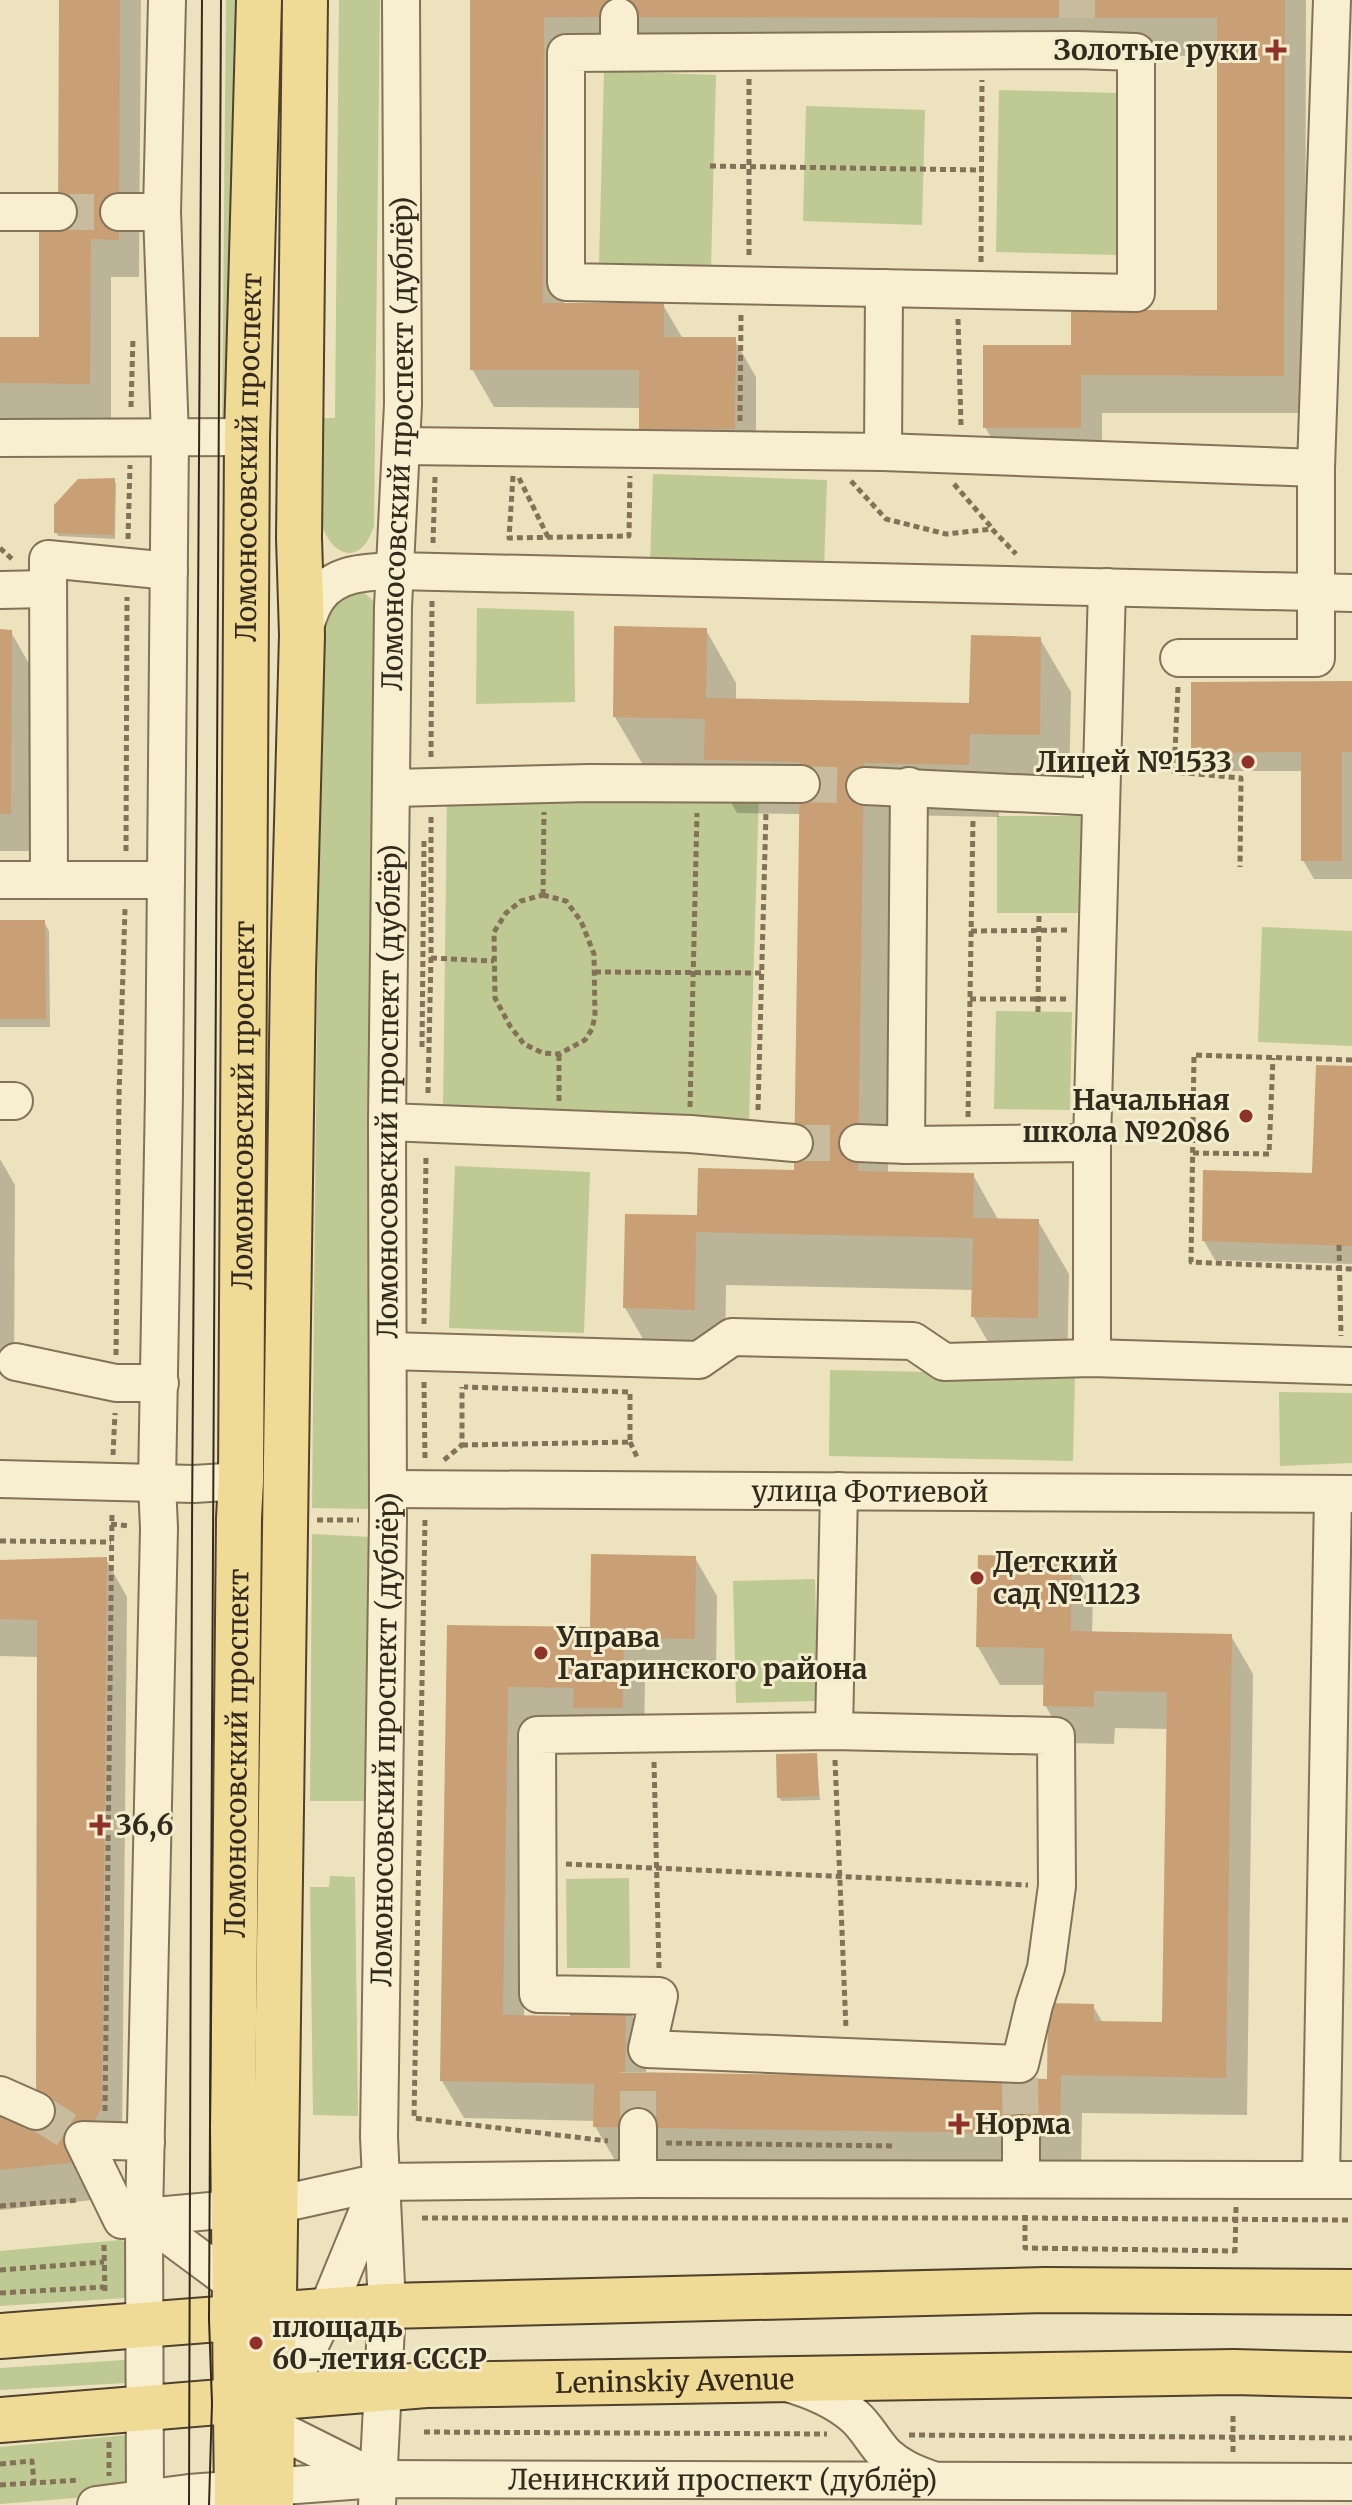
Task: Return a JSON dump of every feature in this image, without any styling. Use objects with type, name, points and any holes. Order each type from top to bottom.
[{"type":"main road","name":"Ломоносовский проспект","points":[[255,2207],[237,1625],[241,1481],[247,437],[259,0]]},
{"type":"main road","name":"Ломоносовский проспект","points":[[255,2207],[289,1312],[293,973],[302,635],[305,0]]},
{"type":"main road","points":[[246,571],[255,554],[272,547],[291,553],[300,570]]},
{"type":"main road","points":[[242,1312],[251,1327],[267,1331],[281,1325],[289,1312]]},
{"type":"main road","points":[[254,2497],[261,2409],[248,2305],[255,2207]]},
{"type":"main road","points":[[0,2336],[144,2325],[248,2305],[327,2310],[1045,2290],[1352,2292]]},
{"type":"main road","name":"Leninskiy Avenue","points":[[0,2420],[144,2408],[261,2409],[426,2385],[1234,2372],[1352,2375]]},
{"type":"street","points":[[145,2503],[144,2325],[133,2219],[146,2142],[159,1528],[157,1484],[170,437],[162,212],[167,0]]},
{"type":"street","name":"Ломоносовский проспект (дублёр)","points":[[380,2182],[379,1504],[388,1351],[387,1122],[395,571],[401,446],[401,0]]},
{"type":"street","points":[[1179,658],[1316,658],[1316,468],[1341,56],[1332,0]]},
{"type":"street","points":[[619,34],[749,52],[983,51],[1077,34],[1136,52],[1136,293],[566,282],[566,53],[619,34]]},
{"type":"street","points":[[0,212],[58,212]]},
{"type":"street","points":[[119,212],[162,212]]},
{"type":"street","points":[[883,452],[884,288]]},
{"type":"street","points":[[0,438],[131,440],[247,437]]},
{"type":"street","points":[[401,446],[740,448],[1316,468]]},
{"type":"street","points":[[49,880],[48,559],[169,571]]},
{"type":"street","points":[[302,635],[316,598],[330,585],[357,572],[1352,593]]},
{"type":"street","points":[[1092,1358],[1092,1143],[1107,587]]},
{"type":"street","points":[[0,590],[46,589]]},
{"type":"street","points":[[393,788],[545,783],[784,784]]},
{"type":"street","points":[[865,786],[1099,797]]},
{"type":"street","points":[[906,1145],[909,786]]},
{"type":"street","points":[[0,880],[166,880]]},
{"type":"street","points":[[387,1122],[690,1134],[794,1143]]},
{"type":"street","points":[[858,1143],[1092,1143]]},
{"type":"street","points":[[388,1351],[699,1360],[732,1337],[913,1341],[944,1362],[1092,1358],[1346,1366]]},
{"type":"street","points":[[16,1362],[116,1383],[160,1383]]},
{"type":"street","points":[[0,1479],[112,1480],[157,1484],[241,1481]]},
{"type":"street","points":[[834,1731],[839,1491]]},
{"type":"street","name":"улица Фотиевой","points":[[379,1504],[839,1491],[1342,1494]]},
{"type":"street","points":[[133,2219],[255,2207],[380,2182],[638,2179],[1337,2180],[1342,1494]]},
{"type":"street","points":[[834,1731],[1056,1736],[1057,1886],[1046,1968],[1034,2005],[1020,2071],[847,2059],[643,2060],[659,1996],[538,1994],[537,1735],[834,1731]]},
{"type":"street","points":[[0,2095],[36,2111]]},
{"type":"street","points":[[1021,2134],[1021,2179]]},
{"type":"street","points":[[638,2135],[638,2179]]},
{"type":"street","points":[[146,2142],[83,2140],[133,2219],[248,2305]]},
{"type":"street","points":[[377,2492],[387,2306],[380,2182]]},
{"type":"street","points":[[377,2492],[261,2409],[295,2376],[327,2310],[380,2182]]},
{"type":"street","points":[[773,2380],[811,2390],[836,2402],[856,2418],[885,2454],[905,2470],[933,2480]]},
{"type":"street","name":"Ленинский проспект (дублёр)","points":[[95,2492],[145,2503],[189,2493],[254,2497],[377,2492],[624,2492],[933,2480],[1154,2493],[1352,2482]]},
{"type":"path","points":[[962,454],[969,290],[982,170],[983,51]]},
{"type":"path","points":[[740,448],[749,166],[749,52]]},
{"type":"path","points":[[710,166],[982,170]]},
{"type":"path","points":[[105,2115],[111,1542],[126,879],[127,568],[133,331]]},
{"type":"path","points":[[927,453],[1045,586]]},
{"type":"path","points":[[433,554],[435,464]]},
{"type":"path","points":[[582,575],[549,538],[513,467],[509,538],[549,538],[629,536],[630,467]]},
{"type":"path","points":[[842,477],[852,481],[886,519],[946,534],[992,529]]},
{"type":"path","points":[[427,1095],[431,958],[432,586]]},
{"type":"path","points":[[1179,658],[1174,772],[1241,778],[1240,867]]},
{"type":"path","points":[[543,895],[545,783]]},
{"type":"path","points":[[690,1134],[698,784]]},
{"type":"path","points":[[757,1140],[762,973],[784,784]]},
{"type":"path","points":[[968,1144],[973,790]]},
{"type":"path","points":[[543,895],[566,901],[581,921],[594,954],[595,1016],[585,1040],[559,1054],[543,1053],[524,1044],[495,998],[494,961],[494,932],[506,913],[521,901],[543,895]]},
{"type":"path","points":[[1038,1012],[1039,913]]},
{"type":"path","points":[[971,931],[1097,930]]},
{"type":"path","points":[[390,956],[494,961]]},
{"type":"path","points":[[595,972],[762,973]]},
{"type":"path","points":[[970,999],[1096,1000]]},
{"type":"path","points":[[558,1129],[559,1054]]},
{"type":"path","points":[[1352,1060],[1194,1055],[1191,1262],[1352,1269]]},
{"type":"path","points":[[1193,1153],[1269,1154],[1273,1058]]},
{"type":"path","points":[[423,1335],[426,1152]]},
{"type":"path","points":[[1339,1245],[1346,1366]]},
{"type":"path","points":[[423,1380],[425,1475]]},
{"type":"path","points":[[437,1465],[462,1445],[630,1442],[630,1392],[464,1387],[450,1380]]},
{"type":"path","points":[[462,1445],[464,1387]]},
{"type":"path","points":[[312,1520],[379,1504]]},
{"type":"path","points":[[425,1516],[414,2118],[638,2135],[909,2146]]},
{"type":"path","points":[[0,1541],[111,1542]]},
{"type":"path","points":[[834,1731],[847,2059]]},
{"type":"path","points":[[653,1733],[659,1996]]},
{"type":"path","points":[[537,1863],[1057,1886]]},
{"type":"path","points":[[0,2206],[89,2200]]},
{"type":"path","points":[[1234,2267],[1236,2202]]},
{"type":"path","points":[[422,2218],[1352,2220]]},
{"type":"path","points":[[1025,2218],[1025,2248],[1235,2251]]},
{"type":"path","points":[[0,2270],[104,2262]]},
{"type":"path","points":[[0,2293],[104,2287]]},
{"type":"path","points":[[1233,2413],[1233,2454]]},
{"type":"path","points":[[1233,2438],[1352,2438]]},
{"type":"path","points":[[0,2464],[32,2461],[34,2483]]},
{"type":"path","points":[[0,2485],[34,2483],[95,2492]]},
{"type":"green space","points":[[226,0],[243,0],[236,432],[222,432]]},
{"type":"green space","points":[[339,0],[380,0],[374,526],[362,548],[347,553],[332,544],[323,528],[323,418],[335,418]]},
{"type":"green space","points":[[604,71],[716,75],[711,268],[599,265]]},
{"type":"green space","points":[[999,90],[1121,93],[1118,255],[996,252]]},
{"type":"green space","points":[[806,106],[925,110],[922,225],[803,221]]},
{"type":"green space","points":[[653,474],[827,480],[824,570],[650,564]]},
{"type":"green space","points":[[362,591],[376,603],[371,1509],[312,1508],[321,614],[330,597]]},
{"type":"green space","points":[[477,608],[574,611],[575,702],[476,704]]},
{"type":"green space","points":[[759,793],[749,1122],[443,1113],[447,795]]},
{"type":"green space","points":[[997,816],[1084,816],[1085,913],[997,913]]},
{"type":"green space","points":[[1262,927],[1352,931],[1352,1046],[1258,1042]]},
{"type":"green space","points":[[996,1011],[1072,1012],[1070,1110],[994,1109]]},
{"type":"green space","points":[[455,1166],[590,1172],[584,1333],[449,1328]]},
{"type":"green space","points":[[830,1370],[1075,1375],[1073,1461],[829,1456]]},
{"type":"green space","points":[[1279,1392],[1352,1393],[1352,1463],[1280,1466]]},
{"type":"green space","points":[[312,1534],[371,1537],[370,1801],[310,1801]]},
{"type":"green space","points":[[815,1579],[818,1701],[736,1703],[733,1581]]},
{"type":"green space","points":[[330,1876],[355,1877],[358,2116],[313,2115],[310,1887],[329,1887]]},
{"type":"green space","points":[[629,1878],[630,1968],[567,1968],[566,1879]]},
{"type":"green space","points":[[121,2240],[127,2243],[128,2296],[125,2298],[0,2306],[0,2251]]},
{"type":"green space","points":[[129,2361],[129,2382],[126,2383],[0,2390],[0,2368]]},
{"type":"green space","points":[[128,2435],[136,2493],[0,2504],[0,2447]]},
{"type":"building","points":[[59,0],[120,0],[119,240],[91,239],[90,384],[0,383],[0,337],[39,337],[39,224],[58,224]]},
{"type":"building","points":[[470,0],[1285,0],[1284,376],[1081,375],[1081,428],[983,428],[983,345],[1071,345],[1071,310],[1217,310],[1217,18],[544,17],[543,303],[664,303],[664,337],[736,337],[735,429],[639,429],[639,370],[470,370]]},
{"type":"building","points":[[115,478],[114,535],[54,533],[54,505],[78,479]]},
{"type":"building","points":[[614,626],[707,628],[706,698],[969,703],[971,635],[1041,637],[1040,735],[970,734],[969,765],[864,763],[858,1171],[974,1173],[973,1218],[1039,1219],[1038,1318],[971,1317],[973,1238],[696,1232],[695,1310],[623,1308],[625,1214],[697,1215],[698,1168],[794,1170],[800,762],[704,760],[705,719],[613,717]]},
{"type":"building","points":[[0,629],[12,630],[11,814],[0,814]]},
{"type":"building","points":[[1352,681],[1352,752],[1342,752],[1342,861],[1301,861],[1301,752],[1191,753],[1191,682]]},
{"type":"building","points":[[0,920],[45,920],[46,1019],[0,1019]]},
{"type":"building","points":[[1316,1065],[1352,1066],[1352,1246],[1202,1241],[1203,1170],[1312,1173]]},
{"type":"building","points":[[591,1554],[696,1556],[695,1639],[624,1638],[623,1708],[573,1708],[574,1688],[508,1687],[503,2015],[570,2016],[571,2000],[626,2001],[625,2072],[1047,2079],[1048,2003],[1094,2004],[1094,2021],[1162,2022],[1167,1692],[1094,1691],[1094,1707],[1043,1706],[1044,1648],[976,1647],[978,1555],[1072,1557],[1071,1631],[1232,1634],[1226,2078],[1061,2075],[1060,2134],[593,2127],[594,2084],[440,2081],[447,1625],[590,1627]]},
{"type":"building","points":[[107,1557],[102,2107],[70,2163],[0,2170],[0,2115],[36,2111],[37,1620],[0,1619],[0,1560]]},
{"type":"building","points":[[817,1753],[819,1796],[777,1798],[776,1754]]},
{"type":"tunnel","points":[[1077,0],[1077,18]]},
{"type":"tunnel","points":[[58,212],[119,212]]},
{"type":"tunnel","points":[[801,784],[865,786]]},
{"type":"tunnel","points":[[794,1143],[858,1143]]},
{"type":"tunnel","points":[[638,2072],[638,2127]]},
{"type":"tunnel","points":[[1020,2078],[1021,2134]]},
{"type":"tunnel","points":[[36,2111],[83,2140]]},
{"type":"tram line","points":[[189,2505],[202,0]]},
{"type":"tram line","points":[[209,2505],[212,2403],[209,2320],[221,0]]},
{"type":"place","name":"Золотые руки","points":[[1276,50]]},
{"type":"place","name":"Лицей №1533","points":[[1248,762]]},
{"type":"place","name":"Начальная школа №2086","points":[[1246,1116]]},
{"type":"place","name":"Детский сад №1123","points":[[977,1578]]},
{"type":"place","name":"Управа Гагаринского района","points":[[541,1653]]},
{"type":"place","name":"36,6","points":[[100,1825]]},
{"type":"place","name":"Норма","points":[[959,2124]]},
{"type":"place","name":"площадь 60-летия СССР","points":[[256,2343]]}]
